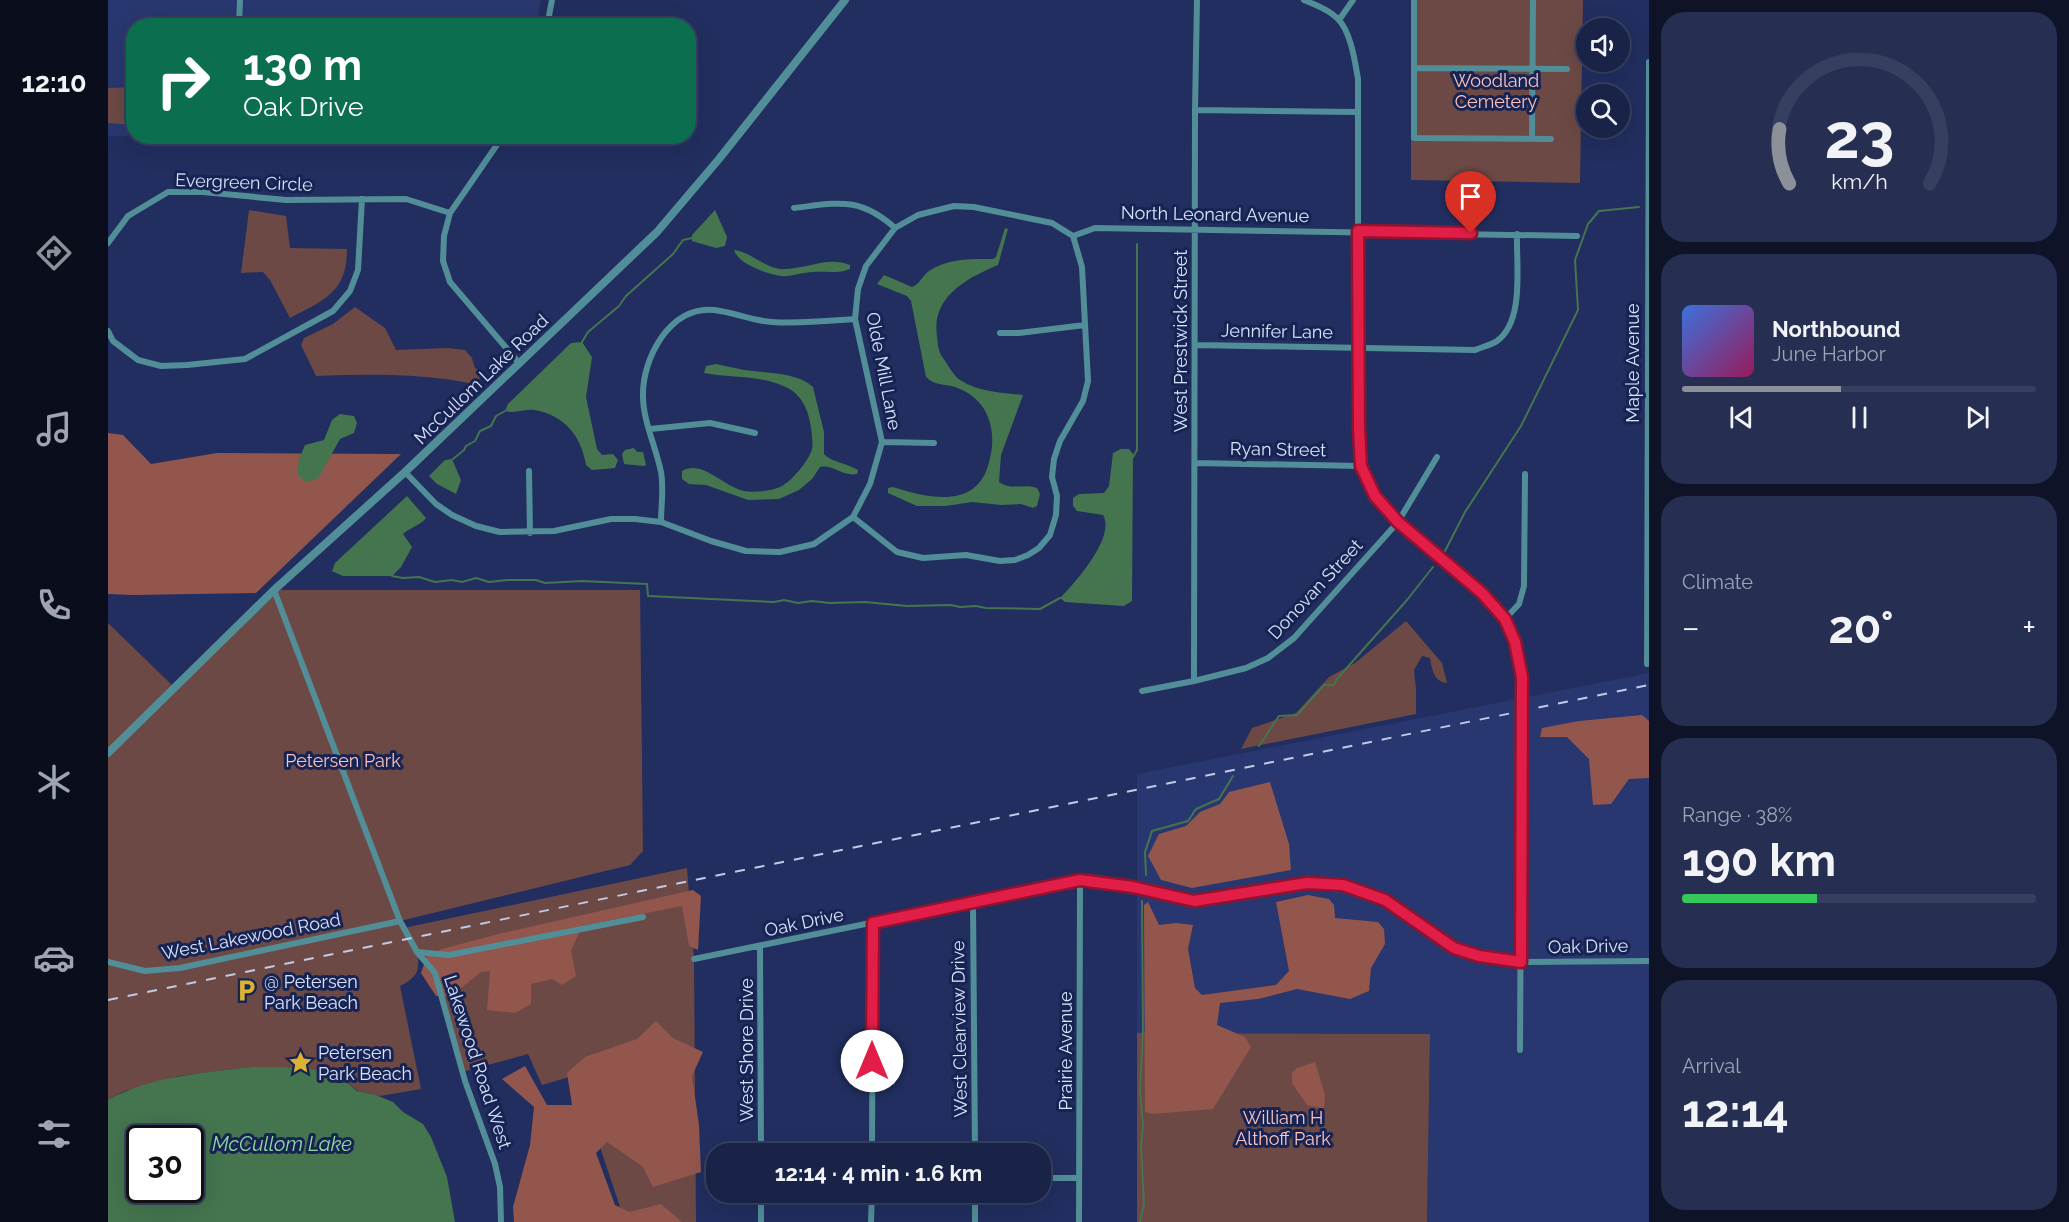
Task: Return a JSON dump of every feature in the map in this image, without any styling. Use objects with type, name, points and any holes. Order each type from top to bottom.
[{"type":"street","points":[[239,18],[240,0]]},
{"type":"street","points":[[549,18],[552,0]]},
{"type":"street","name":"McCullom Lake Road","points":[[108,753],[274,590],[405,472],[657,232],[719,159],[845,0]]},
{"type":"street","name":"West Prestwick Street","points":[[1194,681],[1197,0]]},
{"type":"street","points":[[1304,0],[1322,7],[1339,20],[1355,57],[1358,79],[1358,347],[1361,466],[1375,496],[1398,522],[1482,593],[1505,619],[1515,642],[1522,677],[1520,1050]]},
{"type":"street","points":[[1339,20],[1353,0]]},
{"type":"street","points":[[1414,0],[1414,138],[1551,139]]},
{"type":"street","points":[[1532,139],[1533,0]]},
{"type":"street","name":"Maple Avenue","points":[[1647,664],[1649,62]]},
{"type":"street","points":[[1414,68],[1567,69]]},
{"type":"street","points":[[1195,110],[1357,111]]},
{"type":"street","points":[[497,144],[450,213],[444,236],[443,261],[450,282],[519,363]]},
{"type":"street","name":"Evergreen Circle","points":[[108,243],[128,216],[168,192],[203,192],[286,200],[406,198],[450,213]]},
{"type":"street","points":[[108,332],[113,341],[138,360],[161,366],[244,359],[333,311],[350,291],[358,270],[362,199]]},
{"type":"street","points":[[794,208],[840,203],[861,206],[881,216],[895,228]]},
{"type":"street","name":"Olde Mill Lane","points":[[405,472],[436,504],[453,515],[476,526],[500,532],[554,531],[611,519],[635,519],[661,522],[711,541],[746,551],[780,552],[814,544],[853,517],[870,484],[882,442],[855,319],[858,290],[866,266],[895,228],[918,215],[954,206],[974,207],[1052,223],[1073,236]]},
{"type":"street","name":"North Leonard Avenue","points":[[1073,236],[1095,228],[1577,236]]},
{"type":"street","name":"Jennifer Lane","points":[[1195,345],[1475,350],[1497,340],[1511,325],[1516,302],[1516,234]]},
{"type":"street","points":[[853,517],[897,552],[923,558],[966,555],[1000,561],[1015,560],[1039,548],[1050,535],[1056,514],[1057,496],[1052,477],[1054,459],[1060,441],[1083,401],[1088,381],[1082,267],[1073,236]]},
{"type":"street","points":[[661,522],[662,475],[643,398],[648,362],[669,328],[681,318],[698,310],[714,310],[770,322],[798,323],[855,319]]},
{"type":"street","points":[[1000,333],[1085,325]]},
{"type":"street","points":[[650,429],[710,423],[755,433]]},
{"type":"street","points":[[882,442],[934,443]]},
{"type":"street","name":"Donovan Street","points":[[1142,691],[1225,674],[1268,658],[1294,638],[1398,522],[1437,456]]},
{"type":"street","name":"Ryan Street","points":[[1195,463],[1361,466]]},
{"type":"street","points":[[529,471],[530,533]]},
{"type":"street","points":[[1505,619],[1519,604],[1524,586],[1525,474]]},
{"type":"street","name":"Lakewood Road West","points":[[274,590],[400,921],[417,952],[435,973],[465,1081],[495,1164],[500,1186],[501,1222]]},
{"type":"street","name":"Oak Drive","points":[[694,959],[1080,880],[1133,887],[1194,901],[1307,883],[1343,885],[1385,900],[1454,948],[1479,956],[1521,962],[1649,961]]},
{"type":"street","name":"Prairie Avenue","points":[[1079,1222],[1080,880]]},
{"type":"street","name":"West Clearview Drive","points":[[973,903],[975,1143]]},
{"type":"street","points":[[417,952],[449,955],[643,917]]},
{"type":"street","name":"West Lakewood Road","points":[[108,962],[146,970],[180,968],[400,921]]},
{"type":"street","points":[[872,1143],[873,923]]},
{"type":"street","name":"West Shore Drive","points":[[760,946],[761,1143]]},
{"type":"street","points":[[1051,1178],[1079,1178]]},
{"type":"street","points":[[761,1203],[761,1222]]},
{"type":"street","points":[[871,1222],[872,1203]]},
{"type":"street","points":[[975,1203],[975,1222]]},
{"type":"shaded area","points":[[108,0],[541,0],[537,18],[126,18],[126,136],[108,136]]},
{"type":"shaded area","points":[[399,144],[482,144],[473,146]]},
{"type":"shaded area","points":[[108,433],[123,435],[151,464],[217,453],[401,454],[256,593],[108,594]]},
{"type":"shaded area","points":[[1649,673],[1649,1222],[1427,1222],[1430,1034],[1137,1033],[1137,774]]},
{"type":"shaded area","points":[[1642,715],[1649,721],[1649,778],[1629,779],[1611,804],[1593,805],[1589,759],[1567,737],[1540,737],[1542,728],[1579,721]]},
{"type":"shaded area","points":[[1270,782],[1289,844],[1291,870],[1192,888],[1161,880],[1148,856],[1159,834],[1186,826],[1200,812],[1220,804],[1229,792]]},
{"type":"shaded area","points":[[693,890],[701,896],[698,950],[689,946],[682,906],[582,926],[571,951],[576,976],[562,985],[552,979],[531,984],[531,1004],[515,1013],[487,1010],[490,971],[481,972],[451,996],[436,996],[421,973],[427,956],[442,949],[502,933]]},
{"type":"shaded area","points":[[1308,895],[1329,899],[1334,905],[1335,918],[1378,922],[1384,929],[1385,944],[1371,968],[1369,991],[1350,999],[1297,989],[1258,999],[1220,1003],[1217,1025],[1245,1037],[1251,1047],[1213,1109],[1153,1114],[1145,1112],[1144,905],[1148,902],[1159,925],[1176,923],[1193,925],[1188,949],[1195,988],[1202,995],[1276,985],[1289,971],[1276,902]]},
{"type":"shaded area","points":[[656,1021],[673,1038],[703,1052],[692,1076],[699,1125],[701,1172],[653,1187],[643,1167],[607,1142],[596,1153],[615,1205],[629,1212],[661,1204],[682,1222],[514,1222],[513,1207],[530,1145],[534,1107],[502,1079],[525,1066],[547,1105],[572,1105],[567,1073],[585,1057],[637,1039]]},
{"type":"shaded area","points":[[1315,1062],[1325,1095],[1324,1109],[1307,1105],[1292,1083],[1292,1073],[1297,1068]]},
{"type":"green space","name":"Woodland Cemetery","points":[[1411,0],[1583,0],[1583,18],[1576,18],[1576,72],[1582,72],[1582,84],[1576,84],[1576,138],[1581,138],[1580,183],[1411,180]]},
{"type":"green space","points":[[126,87],[126,124],[108,123],[108,88]]},
{"type":"green space","points":[[249,210],[286,216],[290,248],[347,249],[343,276],[331,293],[323,300],[290,318],[270,280],[263,272],[241,273]]},
{"type":"green space","points":[[355,307],[385,328],[396,350],[448,348],[465,350],[472,358],[475,368],[485,373],[474,384],[415,376],[316,376],[301,345],[304,338],[333,324]]},
{"type":"green space","name":"Petersen Park","points":[[274,590],[640,590],[643,851],[630,865],[400,921],[404,928],[687,868],[694,959],[696,1222],[625,1222],[576,1075],[542,1085],[528,1054],[462,1072],[435,973],[417,953],[416,973],[400,986],[421,1089],[380,1096],[358,1091],[342,1078],[285,1067],[251,1067],[179,1076],[125,1091],[108,1100],[108,623],[174,687]]},
{"type":"green space","points":[[1406,621],[1442,663],[1447,683],[1436,678],[1430,658],[1422,656],[1414,670],[1416,714],[1241,749],[1252,728],[1296,713],[1329,677],[1355,663]]},
{"type":"green space","name":"William H Althoff Park","points":[[1137,1033],[1430,1034],[1427,1222],[1137,1222]]},
{"type":"water","points":[[715,210],[727,237],[725,246],[716,248],[692,241],[692,235]]},
{"type":"water","points":[[1005,228],[1008,229],[998,265],[963,283],[945,300],[937,322],[938,342],[941,355],[960,380],[999,393],[1023,395],[1001,455],[999,482],[1013,487],[1037,488],[1040,494],[1037,506],[1033,508],[1021,504],[1001,505],[972,502],[946,506],[917,506],[888,493],[888,488],[893,487],[938,497],[952,497],[965,493],[976,486],[985,475],[991,452],[991,427],[984,409],[972,396],[955,387],[932,382],[926,377],[911,301],[907,296],[877,284],[884,275],[912,287],[929,271],[944,264],[960,260],[993,259],[996,257]]},
{"type":"water","points":[[734,250],[741,251],[779,269],[834,262],[850,265],[850,269],[781,276],[761,271],[747,264]]},
{"type":"water","points":[[582,342],[592,357],[586,397],[597,449],[602,455],[613,454],[618,460],[615,468],[592,470],[586,465],[584,454],[575,436],[554,416],[534,410],[505,411],[508,404],[571,343]]},
{"type":"water","points":[[716,364],[790,376],[807,382],[813,387],[824,432],[824,454],[858,470],[857,474],[847,474],[829,467],[820,467],[812,479],[799,490],[779,499],[748,500],[706,485],[689,484],[682,479],[682,471],[697,468],[744,491],[772,490],[794,476],[812,449],[811,428],[807,412],[795,393],[772,382],[704,373],[706,366]]},
{"type":"water","points":[[340,414],[354,416],[357,423],[354,433],[340,439],[318,479],[306,482],[297,474],[299,459],[305,445],[324,440],[332,420]]},
{"type":"water","points":[[634,448],[637,452],[643,452],[646,465],[624,464],[622,454],[625,450]]},
{"type":"water","points":[[1121,449],[1129,449],[1133,454],[1132,601],[1124,606],[1065,602],[1060,598],[1092,559],[1104,535],[1106,524],[1103,515],[1077,511],[1073,506],[1073,498],[1079,494],[1104,493],[1109,486],[1113,453]]},
{"type":"water","points":[[452,459],[461,480],[456,494],[437,484],[429,476],[445,460]]},
{"type":"water","points":[[407,496],[426,518],[403,534],[412,547],[401,567],[392,576],[343,576],[332,571],[335,563]]},
{"type":"water","name":"McCullom Lake","points":[[251,1067],[316,1070],[342,1078],[357,1091],[393,1102],[403,1112],[423,1124],[431,1137],[447,1177],[455,1222],[108,1222],[108,1100],[142,1086],[196,1074]]},
{"type":"waterway","points":[[1445,551],[1465,512],[1521,426],[1578,310],[1575,260],[1588,224],[1599,211],[1639,207]]},
{"type":"waterway","points":[[582,342],[588,332],[619,306],[626,296],[673,254],[683,240],[692,238]]},
{"type":"waterway","points":[[1133,457],[1137,450],[1137,244]]},
{"type":"waterway","points":[[453,459],[466,446],[475,441],[480,431],[491,426],[496,416],[505,411]]},
{"type":"waterway","points":[[1259,746],[1279,716],[1297,715],[1324,685],[1334,685],[1433,567]]},
{"type":"waterway","points":[[392,576],[419,577],[435,582],[452,580],[462,582],[476,578],[489,582],[536,580],[545,583],[582,581],[647,584],[648,596],[774,602],[784,600],[798,603],[865,602],[907,606],[951,605],[1040,609],[1060,598]]},
{"type":"waterway","points":[[1146,875],[1145,852],[1152,831],[1188,821],[1196,809],[1219,799],[1233,776]]},
{"type":"waterway","points":[[1140,1222],[1144,1204],[1140,1090],[1143,1029],[1142,901]]},
{"type":"railway","points":[[108,1000],[1649,685]]},
{"type":"place","name":"@ Petersen Park Beach","points":[[246,991]]},
{"type":"place","name":"Petersen Park Beach","points":[[300,1062]]},
{"type":"route","points":[[872,1061],[873,923],[1080,880],[1133,887],[1194,901],[1307,883],[1343,885],[1385,900],[1454,948],[1479,956],[1521,962],[1522,677],[1515,642],[1505,619],[1482,593],[1398,522],[1375,496],[1361,466],[1358,231],[1471,233]]}]
